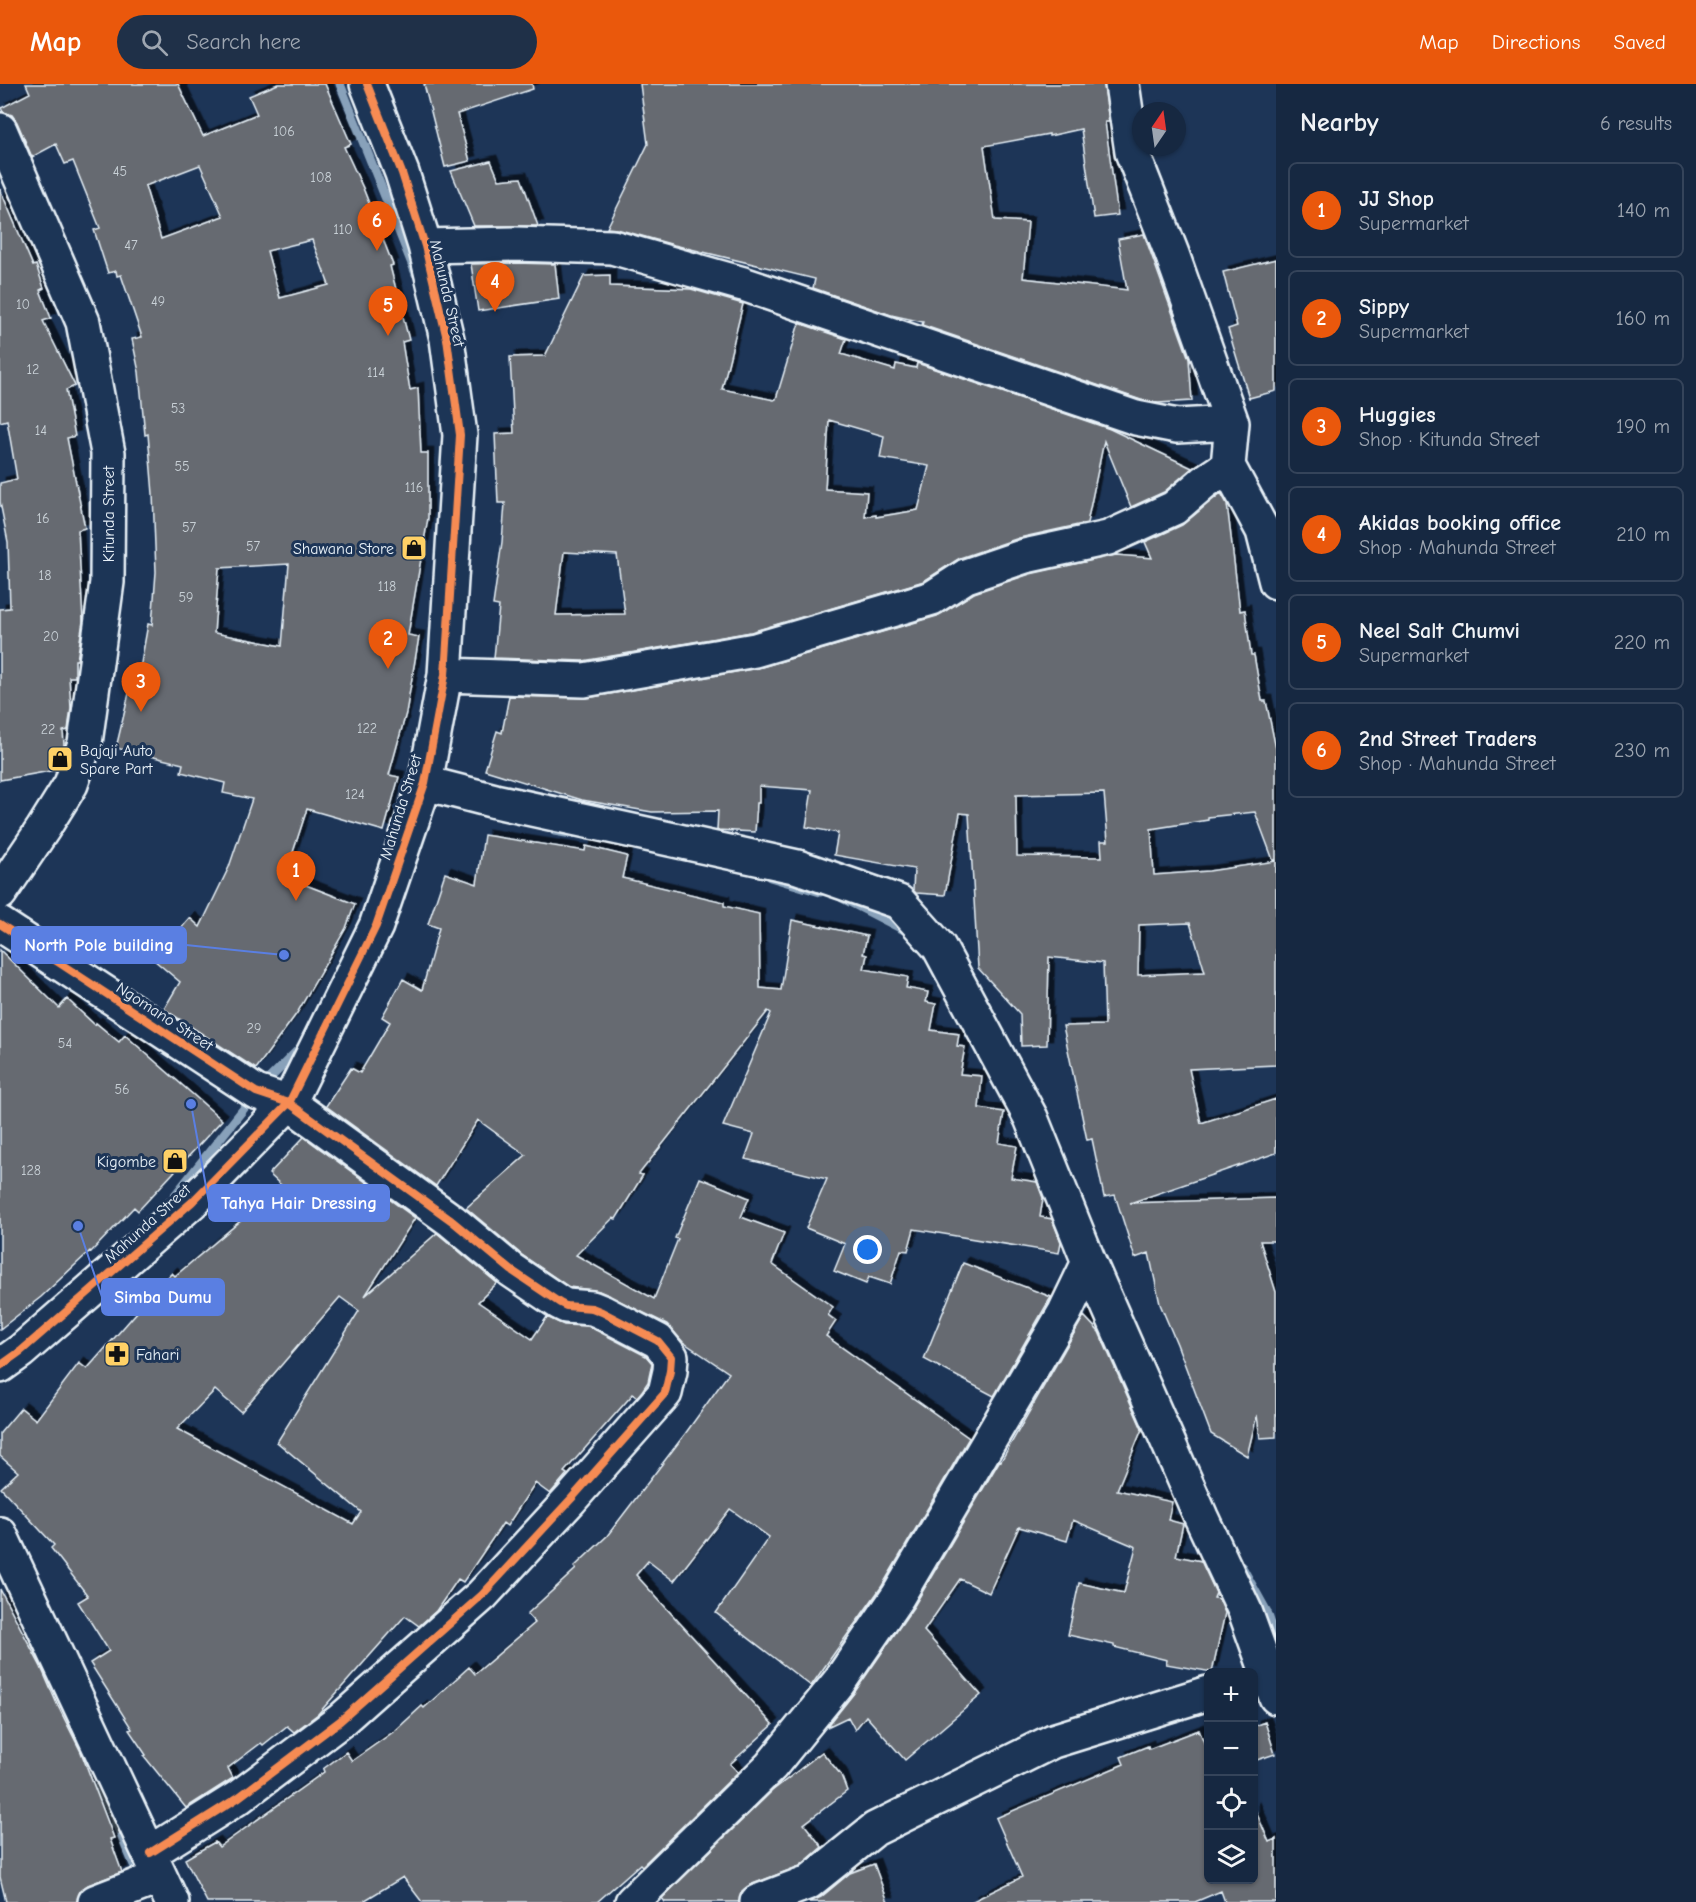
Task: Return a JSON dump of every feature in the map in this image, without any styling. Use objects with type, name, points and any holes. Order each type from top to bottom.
[{"type":"street","name":"Mahunda Street","points":[[0,1366],[21,1351],[192,1202],[290,1103],[376,926],[425,783],[445,675],[460,435],[447,339],[424,246],[402,172],[367,84]]},
{"type":"street","points":[[1122,84],[1132,152],[1172,254],[1232,423],[1228,466],[1263,531],[1276,582]]},
{"type":"street","name":"Kitunda Street","points":[[0,130],[83,322],[108,453],[107,582],[85,743],[71,784],[0,893]]},
{"type":"street","points":[[424,246],[515,244],[612,248],[743,284],[1136,418],[1177,426],[1232,423]]},
{"type":"street","points":[[445,675],[584,681],[755,650],[932,598],[966,576],[1025,556],[1108,538],[1174,508],[1204,482],[1228,466]]},
{"type":"street","points":[[425,783],[495,801],[798,867],[899,902],[939,947],[1031,1118],[1089,1262],[1201,1518],[1261,1611],[1266,1683]]},
{"type":"street","name":"Ngomano Street","points":[[0,924],[256,1092],[290,1103],[452,1221],[511,1270],[560,1303],[566,1306],[592,1308],[658,1341],[672,1357],[665,1393],[571,1499],[482,1594],[340,1721],[239,1797],[161,1877],[95,1902]]},
{"type":"street","points":[[632,1902],[771,1766],[839,1682],[915,1568],[1065,1312],[1089,1262]]},
{"type":"street","points":[[0,1534],[161,1877]]},
{"type":"street","points":[[757,1902],[809,1882],[875,1829],[1053,1741],[1204,1695]]},
{"type":"building","points":[[26,84],[178,84],[203,136],[257,114],[249,96],[278,84],[325,84],[351,144],[344,147],[363,188],[393,265],[390,266],[409,340],[402,342],[410,390],[418,388],[421,453],[428,453],[428,518],[408,635],[419,637],[406,713],[389,775],[399,777],[384,831],[307,809],[285,877],[355,904],[346,928],[297,1013],[256,1069],[164,1009],[180,982],[154,960],[190,918],[200,927],[229,867],[252,799],[223,793],[225,783],[181,772],[183,764],[116,748],[130,689],[136,691],[148,624],[152,625],[156,572],[148,434],[145,435],[139,372],[132,339],[142,337],[121,275],[117,276],[116,271],[108,273],[94,230],[100,228],[73,161],[65,164],[56,144],[32,157],[17,122],[12,115],[3,112],[1,108],[30,93]],"holes":[[[200,165],[223,216],[161,239],[145,186]],[[312,240],[329,285],[280,298],[267,251]],[[289,564],[282,646],[214,633],[219,568]]]},
{"type":"building","points":[[424,84],[532,84],[533,89],[457,114],[470,161],[445,167]]},
{"type":"building","points":[[640,84],[1104,84],[1109,122],[1105,122],[1118,215],[1094,218],[1081,129],[984,146],[995,220],[1028,222],[1023,278],[1127,290],[1118,239],[1144,234],[1189,359],[1192,401],[1158,403],[1141,400],[922,325],[923,322],[891,315],[813,288],[815,279],[607,228],[648,144]]},
{"type":"building","points":[[491,161],[499,180],[521,178],[538,226],[474,226],[451,171]]},
{"type":"building","points":[[0,189],[33,266],[36,265],[44,288],[40,290],[51,318],[43,321],[75,386],[66,390],[75,436],[67,438],[85,528],[78,530],[83,621],[77,660],[75,660],[75,677],[69,677],[71,708],[68,730],[63,731],[64,745],[56,770],[0,780],[0,609],[10,608],[8,542],[0,502],[0,483],[17,479],[7,420],[0,422]]},
{"type":"building","points":[[1276,259],[1276,391],[1249,398],[1228,329],[1237,326],[1223,272]]},
{"type":"building","points":[[471,264],[555,264],[559,299],[478,311]]},
{"type":"building","points":[[610,275],[610,286],[691,289],[743,304],[722,389],[776,399],[799,323],[846,339],[841,354],[895,370],[896,364],[916,368],[917,363],[1110,429],[1192,468],[1164,492],[1131,507],[1104,441],[1087,523],[1019,538],[960,558],[924,581],[751,632],[583,661],[494,658],[499,606],[493,605],[505,503],[498,503],[495,434],[514,433],[510,357],[545,356],[584,276]],"holes":[[[829,420],[884,436],[880,458],[929,466],[918,510],[865,517],[867,492],[825,489]],[[564,552],[617,555],[625,614],[556,615]]]},
{"type":"building","points":[[1221,493],[1227,504],[1240,611],[1245,610],[1251,655],[1254,655],[1262,701],[1266,701],[1276,749],[1276,860],[1273,860],[1255,812],[1208,817],[1208,820],[1151,829],[1154,875],[1209,871],[1276,861],[1276,1065],[1189,1069],[1201,1123],[1276,1099],[1276,1153],[1130,1203],[1276,1198],[1276,1241],[1260,1241],[1276,1292],[1276,1437],[1260,1438],[1257,1415],[1247,1456],[1211,1434],[1160,1304],[1149,1253],[1135,1258],[1115,1195],[1104,1197],[1092,1139],[1087,1140],[1063,1026],[1105,1025],[1103,963],[1049,957],[1047,1045],[1021,1046],[1020,1014],[978,968],[969,814],[960,813],[945,895],[916,893],[913,890],[914,869],[834,855],[838,833],[806,827],[812,790],[759,786],[755,832],[717,830],[718,811],[652,812],[582,800],[485,770],[497,731],[502,733],[509,696],[587,698],[758,668],[937,616],[974,593],[1030,574],[1116,555],[1152,558],[1145,542],[1182,525]],"holes":[[[1104,793],[1108,841],[1101,841],[1102,857],[1017,856],[1016,795]],[[1190,923],[1205,972],[1138,975],[1139,925]]]},
{"type":"building","points":[[484,835],[585,851],[586,846],[627,856],[622,878],[724,902],[724,906],[759,914],[760,988],[781,990],[792,920],[867,936],[863,954],[867,955],[864,969],[908,977],[906,988],[928,992],[926,1002],[936,1004],[931,1030],[959,1034],[957,1046],[965,1047],[960,1074],[982,1076],[979,1108],[1004,1112],[999,1143],[1017,1146],[1011,1178],[1037,1182],[1043,1198],[1040,1217],[1052,1219],[1061,1242],[1059,1253],[914,1229],[908,1251],[901,1250],[890,1284],[869,1277],[866,1284],[834,1271],[845,1244],[806,1228],[827,1179],[745,1159],[754,1134],[723,1126],[771,1013],[768,1011],[639,1174],[643,1175],[616,1219],[613,1218],[576,1255],[654,1299],[678,1239],[675,1238],[700,1178],[749,1198],[741,1217],[784,1233],[772,1264],[833,1307],[828,1315],[836,1321],[826,1336],[969,1438],[882,1586],[811,1686],[716,1613],[769,1537],[730,1509],[674,1581],[648,1561],[636,1575],[773,1725],[730,1764],[738,1772],[642,1866],[640,1864],[597,1902],[422,1902],[403,1877],[362,1902],[207,1902],[185,1859],[215,1842],[219,1847],[324,1772],[323,1769],[346,1752],[352,1761],[396,1730],[422,1706],[424,1708],[469,1667],[475,1674],[535,1623],[527,1614],[576,1569],[574,1567],[607,1536],[729,1373],[683,1342],[667,1324],[599,1291],[569,1287],[522,1255],[466,1208],[526,1155],[478,1120],[436,1186],[326,1106],[351,1068],[360,1073],[390,1022],[382,1017],[403,979],[422,990],[439,928],[428,924],[445,873],[477,884]]},
{"type":"building","points":[[0,950],[59,1008],[67,999],[95,1025],[96,1023],[119,1042],[125,1035],[222,1120],[138,1211],[134,1207],[91,1252],[41,1297],[0,1329]]},
{"type":"building","points":[[304,1137],[415,1218],[365,1296],[437,1233],[497,1283],[478,1302],[532,1339],[547,1317],[564,1325],[588,1326],[646,1356],[652,1363],[648,1382],[637,1397],[633,1394],[564,1472],[567,1474],[550,1494],[535,1483],[507,1526],[503,1523],[463,1582],[458,1579],[436,1611],[419,1626],[405,1616],[318,1714],[294,1732],[287,1726],[263,1745],[261,1743],[228,1768],[233,1778],[186,1808],[144,1756],[146,1755],[129,1730],[132,1729],[90,1663],[109,1651],[78,1602],[88,1596],[51,1548],[54,1545],[1,1488],[18,1472],[0,1456],[0,1433],[21,1408],[36,1420],[79,1363],[87,1369],[138,1311],[136,1309],[172,1273],[175,1276],[282,1186],[269,1174]],"holes":[[[340,1297],[359,1311],[277,1442],[361,1512],[353,1524],[177,1429],[215,1390],[241,1412]]]},
{"type":"building","points":[[963,1263],[1051,1297],[994,1396],[924,1359]]},
{"type":"building","points":[[1084,1316],[1099,1332],[1142,1429],[1117,1490],[1172,1502],[1168,1520],[1183,1524],[1176,1556],[1201,1561],[1216,1593],[1214,1598],[1219,1599],[1225,1613],[1213,1668],[1204,1668],[1204,1671],[1166,1664],[1167,1660],[1068,1635],[1079,1583],[1124,1593],[1136,1547],[1073,1520],[1067,1541],[1019,1527],[989,1593],[960,1579],[924,1631],[981,1695],[905,1760],[866,1716],[855,1730],[848,1717],[827,1727],[854,1693],[914,1606]]},
{"type":"building","points":[[0,1589],[41,1667],[81,1752],[114,1838],[110,1839],[122,1872],[88,1885],[80,1891],[77,1902],[6,1902],[0,1877]]},
{"type":"building","points":[[1265,1722],[1275,1754],[1258,1760],[1258,1725]]},
{"type":"building","points":[[1199,1730],[1204,1742],[1204,1884],[1258,1884],[1258,1816],[1269,1842],[1276,1839],[1276,1902],[1225,1902],[1221,1891],[1195,1902],[971,1902],[1022,1877],[996,1818],[1124,1764],[1121,1757],[1148,1746],[1149,1749]]},
{"type":"building","points":[[822,1752],[841,1775],[847,1791],[804,1824],[822,1847],[800,1866],[750,1885],[742,1891],[739,1902],[665,1902],[662,1898],[772,1791]]},
{"type":"building","points":[[874,1864],[888,1902],[809,1902],[821,1897],[850,1873]]},
{"type":"waterway","points":[[340,84],[416,274]]},
{"type":"waterway","points":[[554,831],[572,834]]},
{"type":"waterway","points":[[770,877],[820,892]]},
{"type":"waterway","points":[[842,898],[910,933]]},
{"type":"waterway","points":[[262,1086],[303,1045]]},
{"type":"waterway","points":[[168,1204],[253,1097]]},
{"type":"waterway","points":[[1242,1567],[1267,1612],[1276,1639]]},
{"type":"waterway","points":[[33,1643],[90,1764]]},
{"type":"waterway","points":[[99,1785],[138,1874]]},
{"type":"cycle path","points":[[0,1366],[21,1351],[192,1202],[289,1103],[376,926],[425,783],[445,675],[460,435],[447,339],[425,246],[402,173],[367,84]]},
{"type":"cycle path","points":[[0,924],[256,1092],[289,1103],[452,1221],[511,1270],[560,1303],[566,1306],[592,1308],[602,1312],[658,1341],[671,1357],[665,1393],[482,1595],[340,1721],[239,1797],[150,1853]]},
{"type":"place","name":"2nd Street Traders","points":[[377,251]]},
{"type":"place","name":"Akidas booking office","points":[[495,312]]},
{"type":"place","name":"Neel Salt Chumvi","points":[[388,336]]},
{"type":"place","name":"Shawana Store","points":[[414,548]]},
{"type":"place","name":"Sippy","points":[[388,669]]},
{"type":"place","name":"Huggies","points":[[141,712]]},
{"type":"place","name":"Bajaji Auto Spare Part","points":[[60,759]]},
{"type":"place","name":"JJ Shop","points":[[296,901]]},
{"type":"place","name":"North Pole building","points":[[284,955]]},
{"type":"place","name":"Tahya Hair Dressing","points":[[191,1104]]},
{"type":"place","name":"Kigombe","points":[[175,1161]]},
{"type":"place","name":"Simba Dumu","points":[[78,1226]]},
{"type":"place","name":"Fahari","points":[[117,1354]]}]
